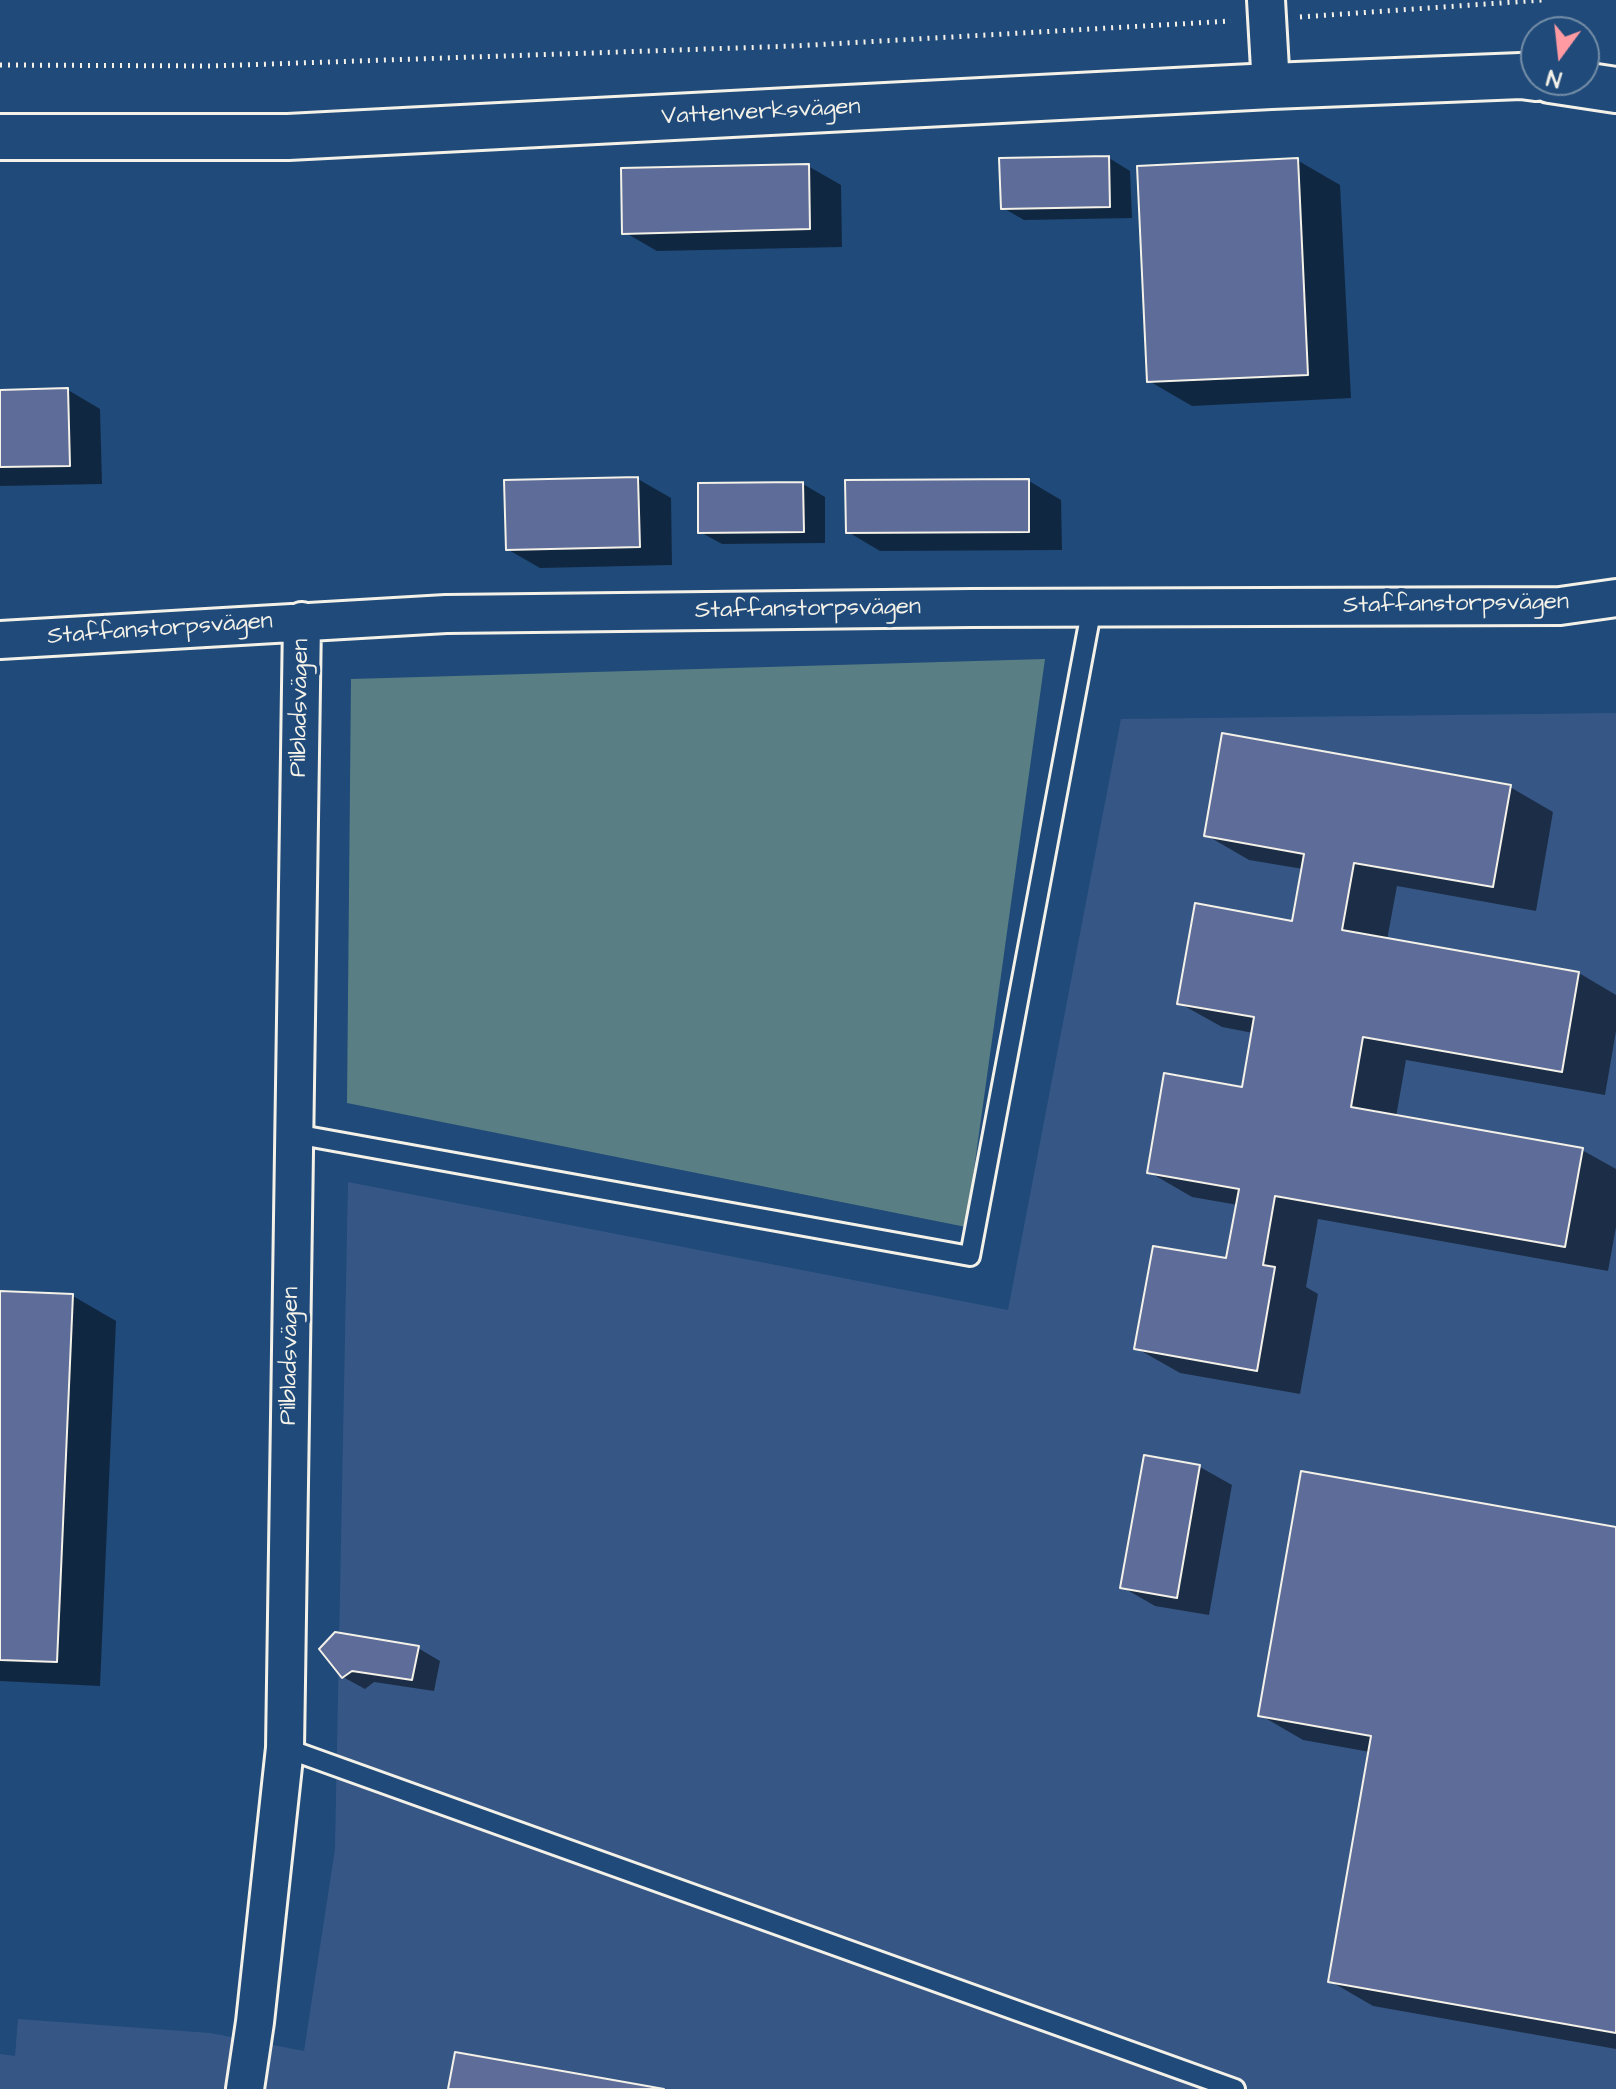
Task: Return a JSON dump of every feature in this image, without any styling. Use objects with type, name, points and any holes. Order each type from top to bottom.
[{"type":"street","points":[[1267,9],[1271,86]]},
{"type":"street","name":"Vattenverksvägen","points":[[0,137],[288,137],[1271,86],[1520,77]]},
{"type":"street","name":"Staffanstorpsvägen","points":[[0,640],[446,614],[1560,606],[1616,598]]},
{"type":"street","name":"Pilbladsvägen","points":[[245,2089],[285,1748],[302,621]]},
{"type":"lane","points":[[295,1134],[970,1256],[1092,607]]},
{"type":"lane","points":[[285,1748],[1235,2089]]},
{"type":"path","points":[[0,65],[212,66],[794,46],[1267,9],[1543,0]]},
{"type":"shaded area","points":[[1616,713],[1616,2089],[0,2089],[0,2054],[15,2056],[18,2019],[210,2033],[304,2051],[335,1849],[348,1182],[1008,1310],[1121,719]]},
{"type":"green space","points":[[1045,659],[966,1227],[347,1103],[351,679]]},
{"type":"building","points":[[1109,156],[1110,207],[1001,209],[999,158]]},
{"type":"building","points":[[1298,158],[1308,375],[1147,382],[1137,166]]},
{"type":"building","points":[[809,164],[810,229],[622,234],[621,168]]},
{"type":"building","points":[[68,388],[70,466],[0,467],[0,390]]},
{"type":"building","points":[[638,477],[640,547],[506,550],[504,480]]},
{"type":"building","points":[[1029,479],[1029,532],[846,533],[845,480]]},
{"type":"building","points":[[803,482],[804,532],[698,533],[698,483]]},
{"type":"building","points":[[1222,733],[1511,785],[1493,887],[1354,863],[1342,930],[1579,972],[1562,1072],[1363,1037],[1351,1107],[1583,1148],[1565,1247],[1275,1196],[1263,1265],[1275,1267],[1257,1371],[1134,1349],[1153,1246],[1226,1258],[1239,1189],[1147,1173],[1164,1073],[1242,1087],[1254,1017],[1177,1004],[1195,903],[1292,921],[1304,854],[1204,836]]},
{"type":"building","points":[[0,1291],[73,1294],[57,1662],[0,1660]]},
{"type":"building","points":[[1144,1455],[1200,1465],[1177,1598],[1120,1588]]},
{"type":"building","points":[[1301,1471],[1616,1527],[1616,2033],[1328,1982],[1371,1736],[1258,1716]]},
{"type":"building","points":[[335,1632],[419,1646],[412,1680],[352,1671],[342,1678],[319,1649]]},
{"type":"building","points":[[455,2052],[664,2089],[448,2089]]}]
